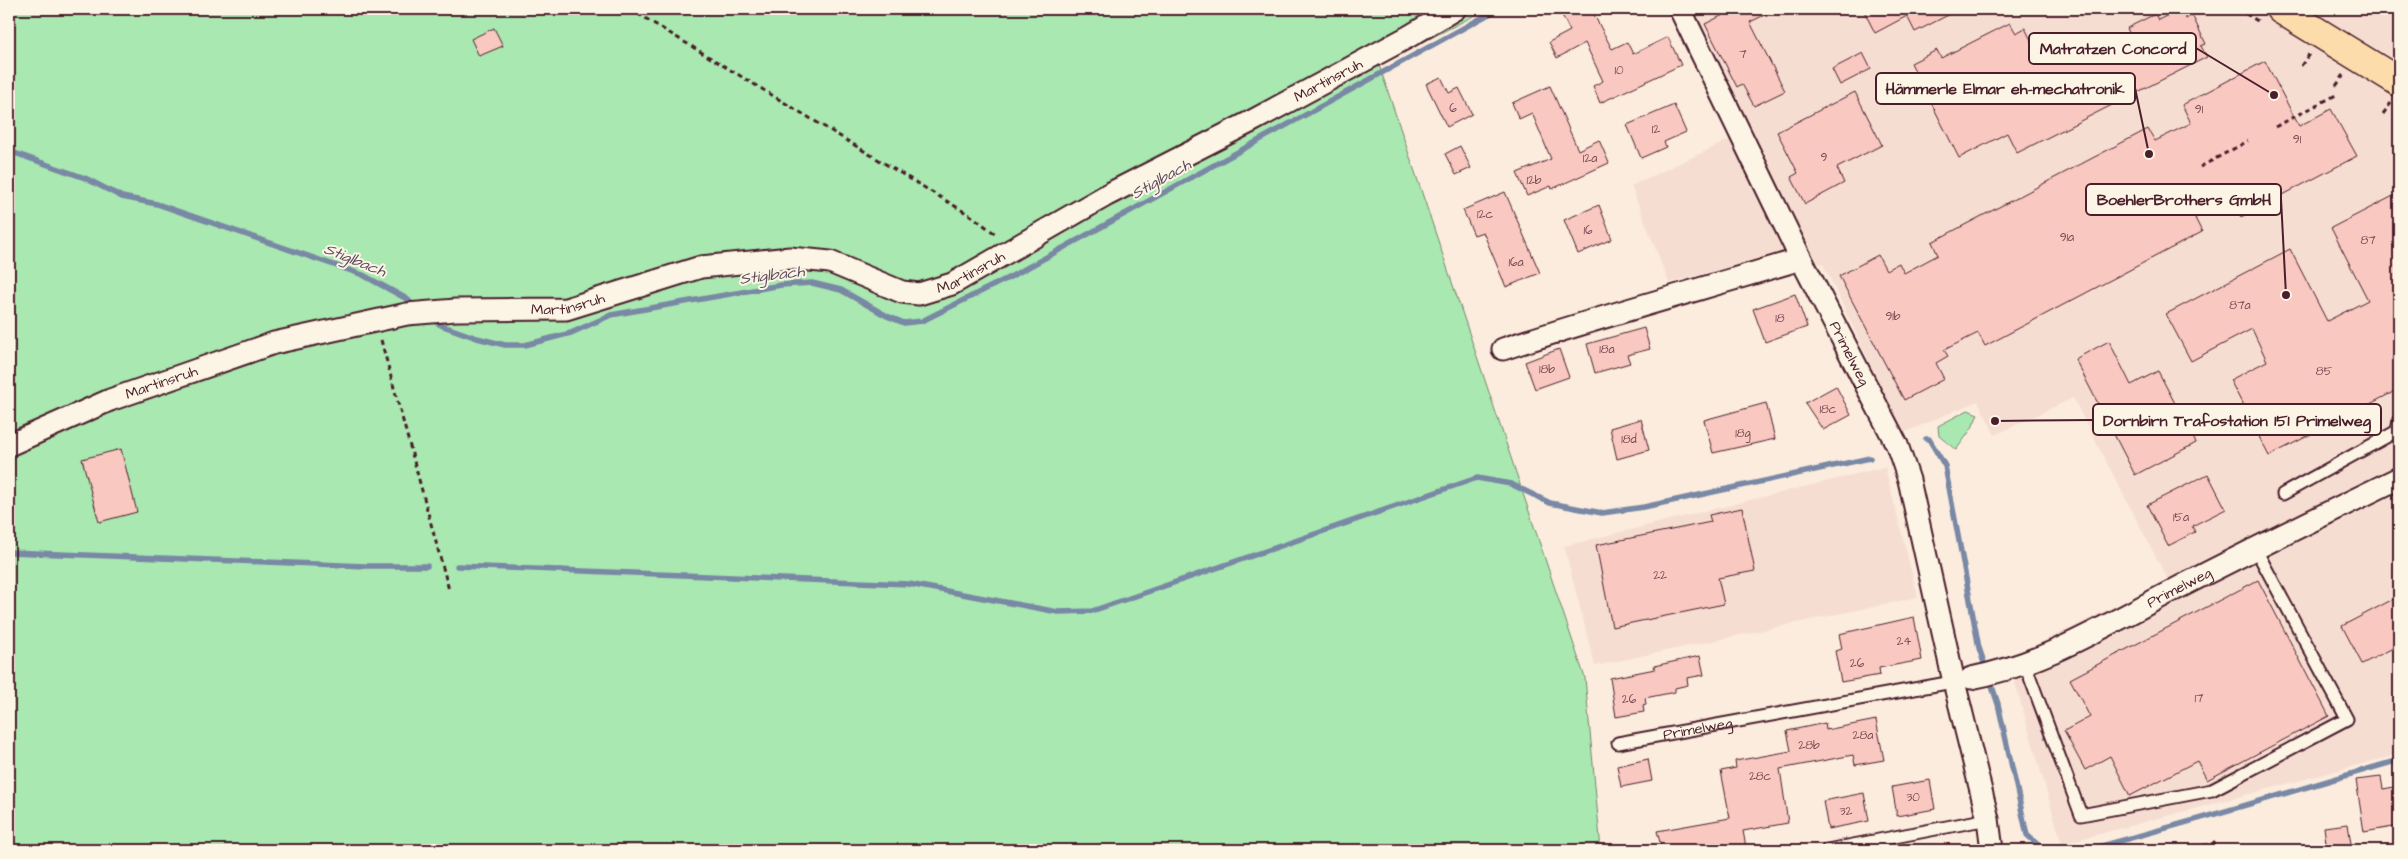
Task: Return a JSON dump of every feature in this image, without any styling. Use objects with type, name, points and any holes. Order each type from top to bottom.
[{"type":"main road","points":[[2280,9],[2395,92]]},
{"type":"street","name":"Martinsruh","points":[[9,445],[110,400],[274,343],[407,314],[439,311],[566,309],[701,267],[790,258],[830,262],[902,292],[919,294],[952,284],[1107,196],[1408,37],[1455,9]]},
{"type":"street","name":"Primelweg","points":[[1680,9],[1801,259],[1897,445],[1909,480],[1962,680],[1992,850]]},
{"type":"street","points":[[1503,349],[1801,259]]},
{"type":"street","name":"Primelweg","points":[[1962,680],[2005,671],[2050,654],[2256,548],[2399,478]]},
{"type":"lane","points":[[2282,494],[2397,431],[2399,420]]},
{"type":"lane","points":[[2025,664],[2082,815],[2212,790],[2347,720],[2256,548]]},
{"type":"lane","name":"Primelweg","points":[[1618,743],[1962,680]]},
{"type":"lane","points":[[1827,850],[1988,819]]},
{"type":"path","points":[[630,9],[973,217],[1015,248]]},
{"type":"path","points":[[2301,66],[2309,53]]},
{"type":"path","points":[[2336,86],[2344,75]]},
{"type":"path","points":[[2384,114],[2395,92]]},
{"type":"path","points":[[2275,127],[2336,94]]},
{"type":"path","points":[[2200,167],[2248,141]]},
{"type":"path","points":[[377,320],[449,590]]},
{"type":"path","points":[[2184,850],[2214,843],[2216,850]]},
{"type":"shaded area","points":[[1688,9],[2399,9],[2399,754],[2062,844],[2008,659],[2168,580],[2073,398],[1995,435],[1978,401],[1903,433],[1823,264],[1780,254],[1669,283],[1631,186],[1729,140],[1744,125]]},
{"type":"shaded area","points":[[1885,467],[1918,597],[1595,666],[1564,546]]},
{"type":"green space","points":[[9,9],[1487,9],[1379,65],[1585,678],[1601,850],[9,850]]},
{"type":"green space","points":[[1968,410],[1978,414],[1972,428],[1956,450],[1939,436],[1938,426]]},
{"type":"building","points":[[1559,9],[1591,9],[1612,49],[1627,42],[1633,54],[1668,37],[1681,65],[1600,103],[1593,86],[1603,81],[1585,43],[1557,58],[1549,42],[1570,31]]},
{"type":"building","points":[[1735,9],[1777,9],[1750,22],[1785,91],[1754,106],[1742,84],[1737,87],[1705,24]]},
{"type":"building","points":[[1863,9],[1960,9],[1915,32],[1907,16],[1875,33]]},
{"type":"building","points":[[2181,9],[2186,19],[2192,15],[2206,44],[2201,46],[2207,57],[2017,153],[2007,133],[1959,158],[1911,63],[1937,50],[1941,58],[2010,23],[2016,33],[2025,28],[2043,64],[2084,44],[2089,54],[2129,33],[2127,28],[2155,14],[2158,20]]},
{"type":"building","points":[[494,28],[503,46],[479,56],[471,39]]},
{"type":"building","points":[[1863,53],[1871,69],[1840,85],[1832,69]]},
{"type":"building","points":[[2265,61],[2299,126],[2331,109],[2357,156],[2241,217],[2231,199],[2195,218],[2202,232],[1985,346],[1978,333],[1944,350],[1948,356],[1936,363],[1944,379],[1904,400],[1839,276],[1878,255],[1886,270],[1899,263],[1904,273],[1938,255],[1932,242],[2148,129],[2155,141],[2191,123],[2182,105]]},
{"type":"building","points":[[1441,77],[1449,93],[1459,88],[1472,114],[1447,127],[1426,84]]},
{"type":"building","points":[[1550,86],[1578,150],[1599,140],[1609,163],[1552,189],[1551,186],[1527,196],[1517,173],[1551,159],[1532,113],[1519,119],[1512,103]]},
{"type":"building","points":[[1855,92],[1882,145],[1837,168],[1844,183],[1805,204],[1791,177],[1798,173],[1777,132]]},
{"type":"building","points":[[1674,105],[1686,132],[1664,142],[1666,147],[1641,158],[1627,125]]},
{"type":"building","points":[[1460,146],[1471,168],[1456,175],[1445,154]]},
{"type":"building","points":[[1505,192],[1540,273],[1506,287],[1483,232],[1474,235],[1463,210]]},
{"type":"building","points":[[2399,193],[2399,389],[2269,456],[2230,380],[2267,361],[2252,329],[2191,361],[2166,314],[2290,249],[2327,321],[2368,300],[2331,228]]},
{"type":"building","points":[[1599,205],[1612,239],[1578,254],[1564,220]]},
{"type":"building","points":[[1795,294],[1807,327],[1765,342],[1753,309]]},
{"type":"building","points":[[1644,328],[1650,349],[1627,355],[1630,363],[1595,373],[1587,344]]},
{"type":"building","points":[[2109,341],[2131,385],[2158,371],[2196,443],[2135,475],[2075,359]]},
{"type":"building","points":[[1559,349],[1569,377],[1535,389],[1525,362]]},
{"type":"building","points":[[1836,386],[1851,415],[1823,430],[1805,403]]},
{"type":"building","points":[[1766,403],[1775,439],[1713,453],[1704,420]]},
{"type":"building","points":[[1641,419],[1649,450],[1617,459],[1610,428]]},
{"type":"building","points":[[121,449],[137,512],[99,522],[82,459]]},
{"type":"building","points":[[2208,474],[2226,509],[2192,526],[2195,532],[2168,546],[2147,505]]},
{"type":"building","points":[[1742,508],[1755,571],[1718,578],[1724,604],[1612,627],[1596,545],[1711,522],[1709,515]]},
{"type":"building","points":[[2258,580],[2329,716],[2207,780],[2197,761],[2130,796],[2110,756],[2085,770],[2064,731],[2090,717],[2070,679]]},
{"type":"building","points":[[2399,596],[2399,645],[2362,664],[2342,626]]},
{"type":"building","points":[[1914,617],[1922,660],[1879,668],[1880,675],[1841,682],[1835,651],[1842,649],[1839,634]]},
{"type":"building","points":[[1700,656],[1704,675],[1687,678],[1688,685],[1675,688],[1675,692],[1645,698],[1644,712],[1616,717],[1610,678],[1655,669],[1654,666]]},
{"type":"building","points":[[1876,720],[1884,760],[1855,765],[1853,755],[1780,769],[1788,823],[1743,831],[1746,847],[1730,850],[1662,850],[1657,831],[1730,818],[1721,771],[1736,768],[1735,761],[1791,751],[1787,731],[1825,723],[1826,730]]},
{"type":"building","points":[[1648,759],[1652,781],[1621,787],[1617,766]]},
{"type":"building","points":[[2381,777],[2383,789],[2394,787],[2399,826],[2364,832],[2356,780]]},
{"type":"building","points":[[1930,780],[1935,809],[1897,816],[1892,787]]},
{"type":"building","points":[[1864,793],[1869,821],[1828,829],[1823,801]]},
{"type":"building","points":[[2348,824],[2352,850],[2327,850],[2324,827]]},
{"type":"waterway","name":"Stiglbach","points":[[431,319],[443,326],[477,338],[505,345],[525,345],[571,333],[611,315],[781,285],[812,283],[841,290],[887,316],[904,323],[922,321],[1012,276],[1498,9]]},
{"type":"waterway","name":"Stiglbach","points":[[9,151],[85,178],[122,197],[157,204],[363,275],[407,299],[416,308]]},
{"type":"waterway","points":[[1926,439],[1929,439],[1945,466],[1979,648],[1998,704],[2027,835],[2044,850]]},
{"type":"waterway","points":[[457,566],[909,584],[1058,612],[1092,611],[1477,478],[1511,484],[1550,503],[1602,513],[1644,507],[1870,458]]},
{"type":"waterway","points":[[9,552],[366,566],[427,566]]},
{"type":"waterway","points":[[2086,850],[2204,818],[2399,760]]},
{"type":"place","name":"Matratzen Concord","points":[[2274,95]]},
{"type":"place","name":"Hämmerle Elmar eh-mechatronik","points":[[2149,154]]},
{"type":"place","name":"BoehlerBrothers GmbH","points":[[2286,295]]},
{"type":"place","name":"Dornbirn Trafostation 151 Primelweg","points":[[1995,421]]}]
